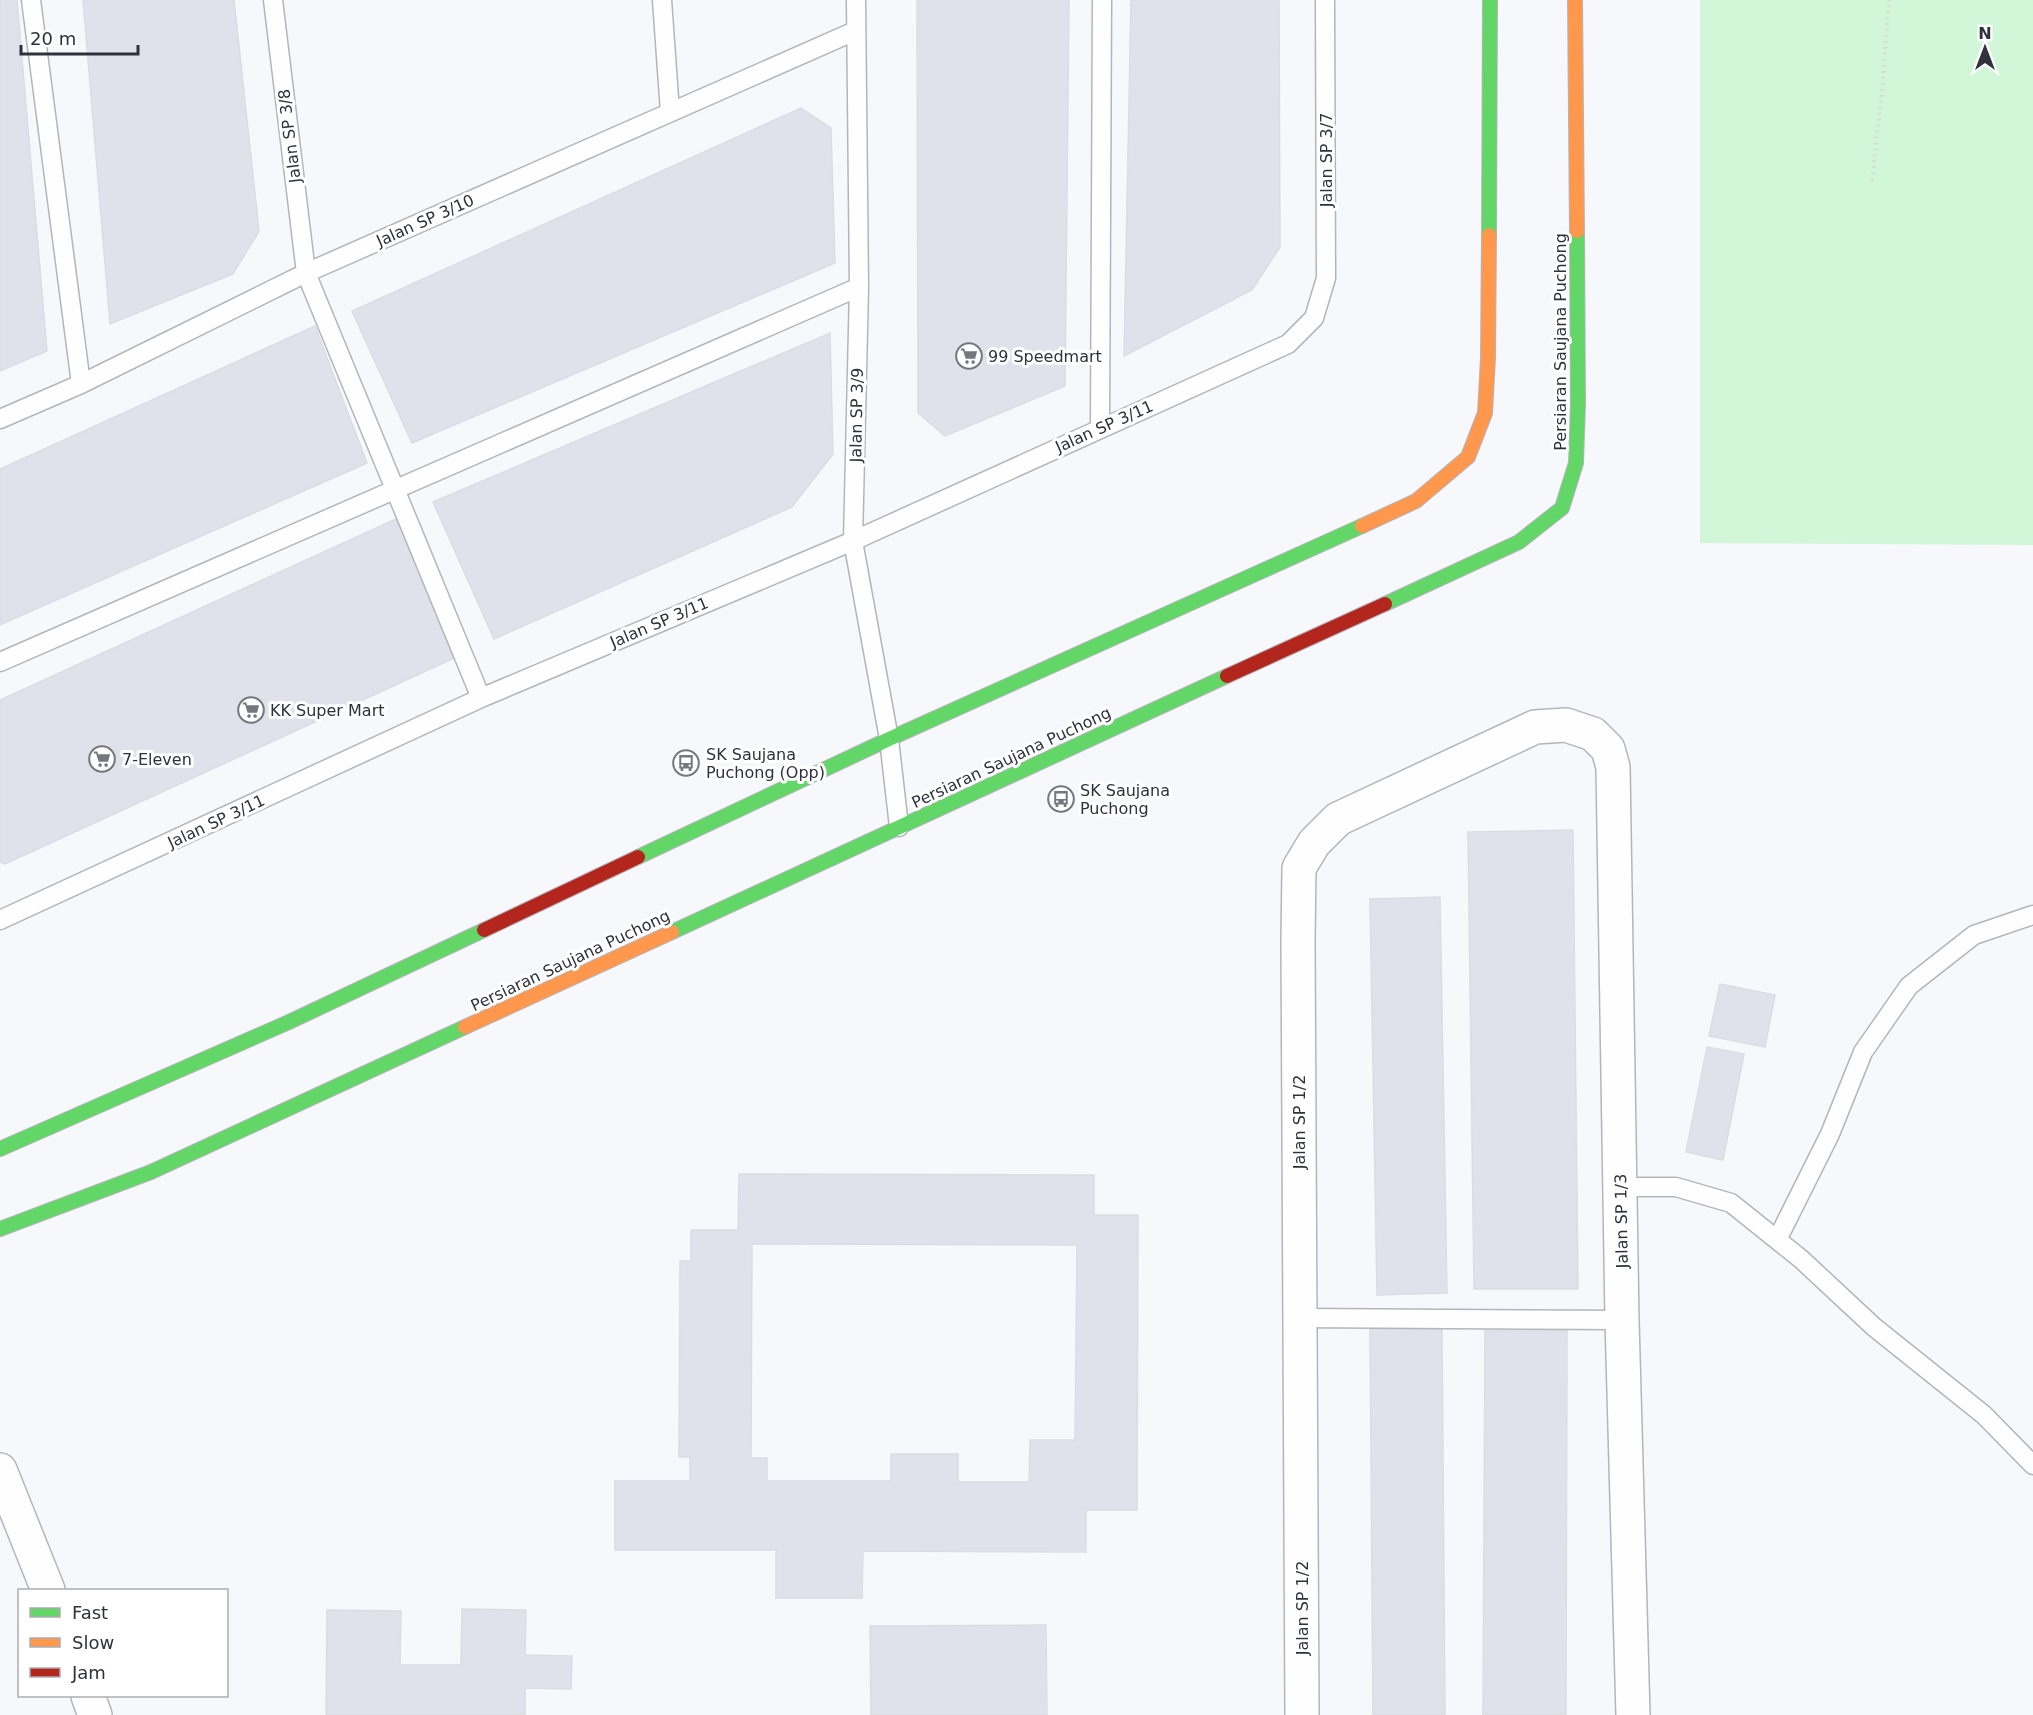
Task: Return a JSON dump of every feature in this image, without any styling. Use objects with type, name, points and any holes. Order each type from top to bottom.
[{"type":"street","points":[[0,1149],[289,1022],[889,739],[1416,501],[1468,457],[1485,413],[1488,358],[1490,0]]},
{"type":"street","name":"Persiaran Saujana Puchong","points":[[0,1229],[151,1172],[1519,542],[1562,508],[1576,463],[1578,404],[1575,0]]},
{"type":"street","name":"Jalan SP 1/2","points":[[1302,1715],[1299,868],[1314,843],[1338,819],[1535,727],[1566,725],[1593,734]]},
{"type":"street","name":"Jalan SP 1/3","points":[[1593,734],[1608,749],[1613,767],[1622,1320],[1633,1715]]},
{"type":"street","points":[[0,1470],[48,1589]]},
{"type":"street","points":[[89,1697],[96,1715]]},
{"type":"lane","points":[[31,0],[81,384]]},
{"type":"lane","name":"Jalan SP 3/8","points":[[273,0],[306,273],[481,698]]},
{"type":"lane","points":[[662,0],[670,112]]},
{"type":"lane","name":"Jalan SP 3/9","points":[[856,0],[859,287],[853,541],[889,739],[899,826]]},
{"type":"lane","points":[[1100,427],[1102,0]]},
{"type":"lane","name":"Jalan SP 3/7","points":[[1314,318],[1326,278],[1325,0]]},
{"type":"lane","name":"Jalan SP 3/10","points":[[0,419],[81,384],[306,273],[855,31]]},
{"type":"lane","points":[[0,662],[859,287]]},
{"type":"lane","name":"Jalan SP 3/11","points":[[0,920],[481,698],[853,541],[1100,427],[1288,344],[1314,318]]},
{"type":"lane","points":[[1777,1240],[1830,1134],[1863,1052],[1909,986],[1974,935],[2033,915]]},
{"type":"lane","points":[[1621,1187],[1676,1187],[1731,1203],[1777,1240],[1874,1327],[1984,1415],[2033,1466]]},
{"type":"lane","points":[[1300,1318],[1622,1320]]},
{"type":"path","points":[[1872,180],[1889,0]]},
{"type":"green space","points":[[1700,0],[2033,0],[2033,545],[1700,543]]},
{"type":"building","points":[[0,0],[17,0],[47,351],[0,371]]},
{"type":"building","points":[[83,0],[234,0],[259,231],[233,274],[110,324]]},
{"type":"building","points":[[917,0],[1069,0],[1065,386],[945,436],[918,413]]},
{"type":"building","points":[[1131,0],[1279,0],[1280,247],[1252,290],[1124,356]]},
{"type":"building","points":[[801,108],[831,128],[835,263],[412,443],[352,311]]},
{"type":"building","points":[[315,326],[367,463],[0,625],[0,469]]},
{"type":"building","points":[[830,333],[833,454],[792,507],[494,639],[433,502]]},
{"type":"building","points":[[398,518],[461,655],[5,864],[0,862],[0,700]]},
{"type":"building","points":[[1573,830],[1578,1289],[1474,1289],[1468,832]]},
{"type":"building","points":[[1440,897],[1447,1293],[1377,1295],[1370,899]]},
{"type":"building","points":[[1720,984],[1775,995],[1765,1047],[1709,1036]]},
{"type":"building","points":[[1707,1047],[1744,1054],[1723,1160],[1686,1152]]},
{"type":"building","points":[[739,1174],[1094,1175],[1094,1215],[1138,1215],[1137,1510],[1086,1510],[1086,1552],[863,1551],[862,1598],[776,1598],[776,1550],[615,1550],[615,1481],[690,1481],[690,1457],[679,1457],[680,1261],[691,1261],[691,1230],[738,1230]],"holes":[[[752,1244],[1077,1245],[1075,1440],[1030,1440],[1029,1482],[958,1482],[958,1454],[891,1454],[891,1481],[767,1481],[767,1458],[751,1458]]]},
{"type":"building","points":[[1370,1329],[1442,1329],[1445,1715],[1373,1715]]},
{"type":"building","points":[[1485,1331],[1567,1331],[1566,1715],[1483,1715]]},
{"type":"building","points":[[462,1609],[526,1610],[525,1655],[572,1656],[571,1689],[525,1688],[525,1715],[326,1715],[327,1610],[401,1611],[400,1665],[461,1665]]},
{"type":"building","points":[[1046,1625],[1047,1715],[871,1715],[870,1626]]},
{"type":"traffic: fast","points":[[1489,235],[1490,0]]},
{"type":"traffic: fast","points":[[1385,604],[1519,542],[1562,508],[1576,463],[1577,231]]},
{"type":"traffic: fast","points":[[638,857],[889,739],[1362,526]]},
{"type":"traffic: fast","points":[[672,932],[1227,676]]},
{"type":"traffic: fast","points":[[0,1149],[289,1022],[484,930]]},
{"type":"traffic: fast","points":[[0,1229],[151,1172],[465,1027]]},
{"type":"traffic: slow","points":[[1575,0],[1577,231]]},
{"type":"traffic: slow","points":[[1362,526],[1416,501],[1468,457],[1485,413],[1489,235]]},
{"type":"traffic: slow","points":[[465,1027],[672,932]]},
{"type":"traffic: jam","points":[[1227,676],[1385,604]]},
{"type":"traffic: jam","points":[[484,930],[638,857]]},
{"type":"place","name":"99 Speedmart","points":[[969,356]]},
{"type":"place","name":"KK Super Mart","points":[[251,710]]},
{"type":"place","name":"7-Eleven","points":[[102,759]]},
{"type":"place","name":"SK Saujana Puchong (Opp)","points":[[686,763]]},
{"type":"place","name":"SK Saujana Puchong","points":[[1061,799]]}]
